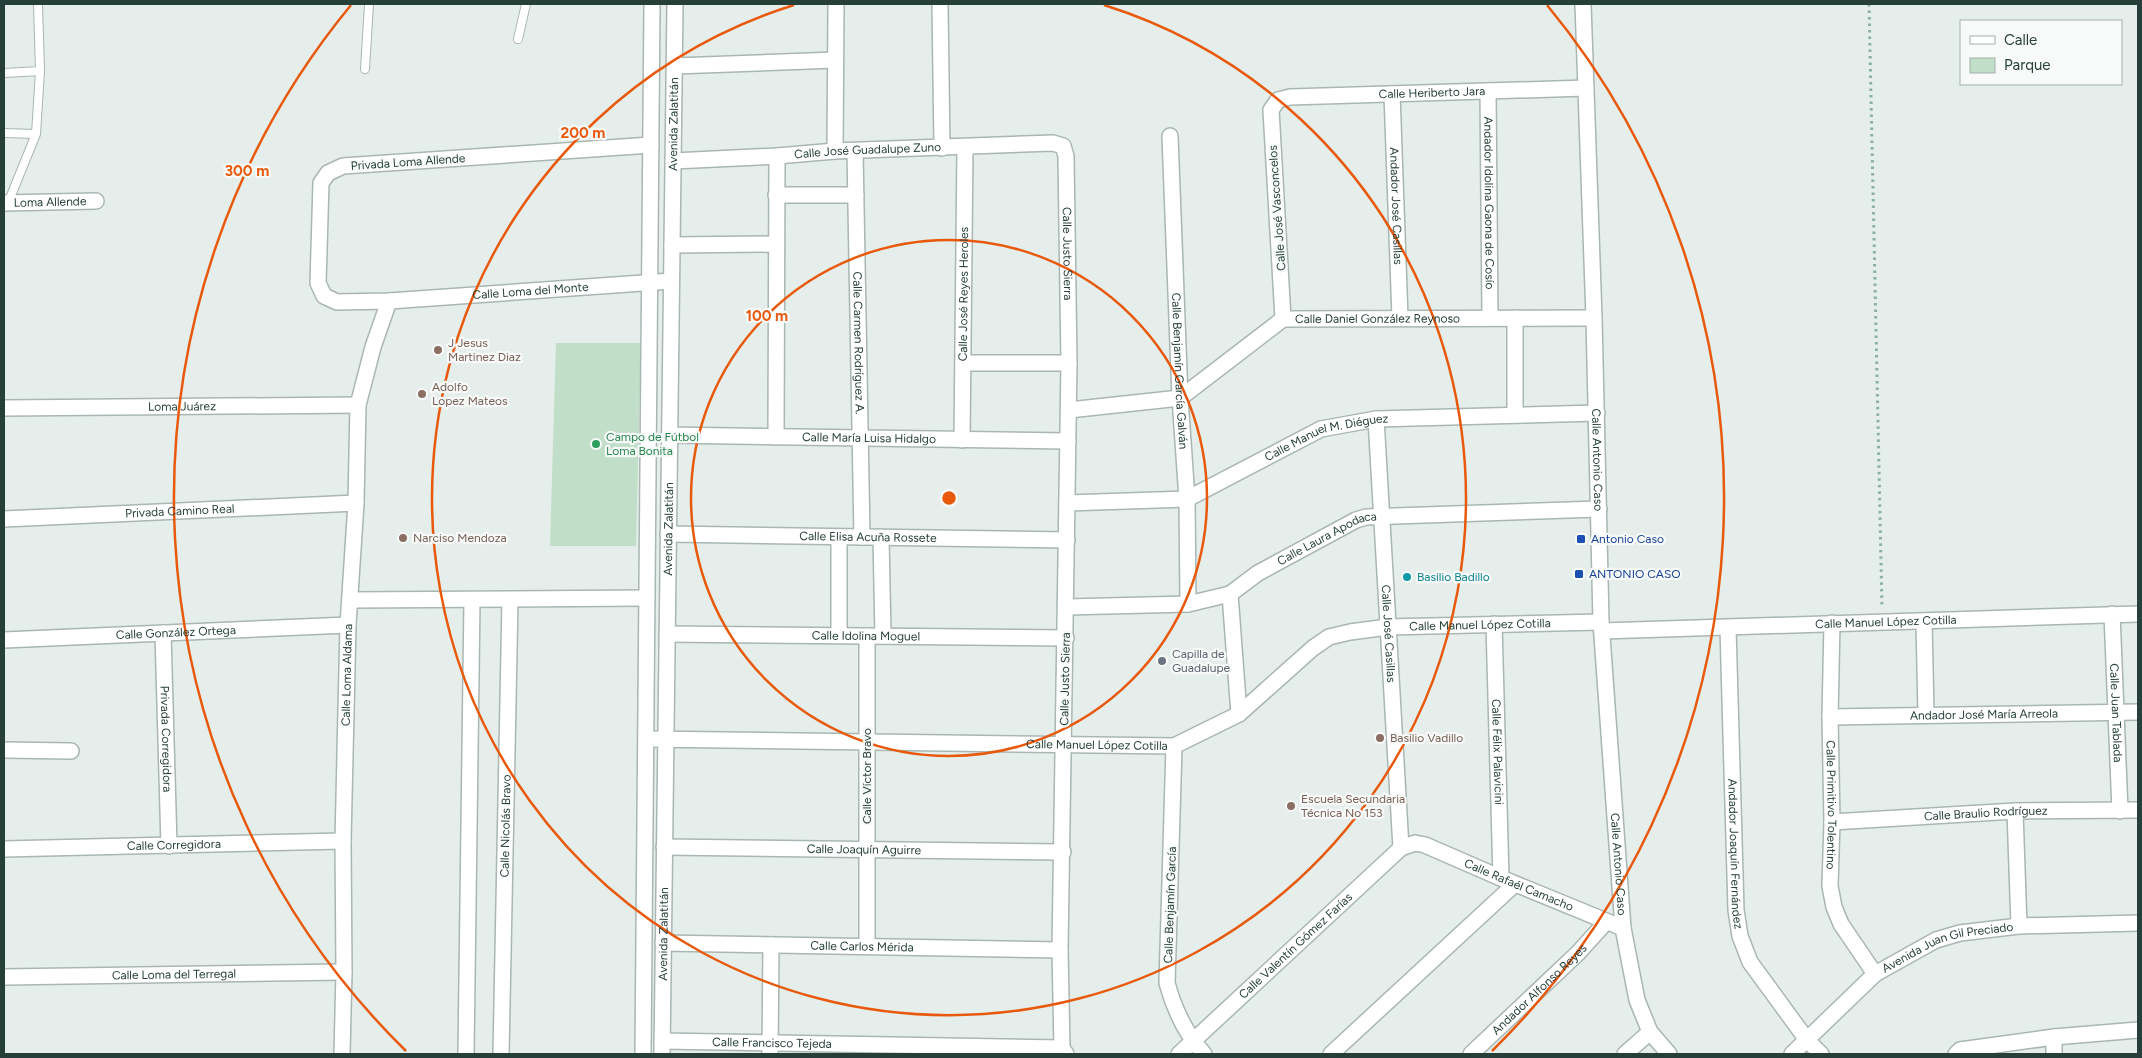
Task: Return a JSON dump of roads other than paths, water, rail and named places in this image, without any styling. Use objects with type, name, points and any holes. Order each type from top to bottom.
[{"type":"street","name":"Avenida Zalatitán","points":[[643,1054],[652,4]]},
{"type":"street","name":"Avenida Zalatitán","points":[[662,1048],[676,4]]},
{"type":"street","points":[[835,151],[836,4]]},
{"type":"street","points":[[940,4],[942,148]]},
{"type":"street","name":"Calle Antonio Caso","points":[[1583,4],[1597,413],[1602,626],[1623,928],[1637,1000],[1650,1032],[1669,1054]]},
{"type":"street","points":[[675,66],[835,60]]},
{"type":"street","name":"Calle Heriberto Jara","points":[[1278,100],[1392,94],[1586,88]]},
{"type":"street","name":"Andador Idolina Gaona de Cosío","points":[[1488,91],[1490,317]]},
{"type":"street","name":"Andador José Casillas","points":[[1392,94],[1400,318]]},
{"type":"street","name":"Calle José Vasconcelos","points":[[1278,100],[1271,110],[1283,319]]},
{"type":"street","name":"Calle Benjamín García Galván","points":[[1170,136],[1180,398],[1187,499],[1188,604]]},
{"type":"street","name":"Calle José Guadalupe Zuno","points":[[673,161],[835,151],[1052,142],[1063,146]]},
{"type":"street","name":"Privada Loma Allende","points":[[388,301],[337,302],[324,296],[318,283],[321,184],[328,173],[343,166],[651,145]]},
{"type":"street","name":"Calle Justo Sierra","points":[[1063,146],[1066,156],[1069,363],[1060,950],[1064,1051]]},
{"type":"street","name":"Calle José Reyes Heroles","points":[[962,440],[965,147]]},
{"type":"street","name":"Calle Carmen Rodríguez A.","points":[[855,151],[862,537]]},
{"type":"street","points":[[776,437],[777,156]]},
{"type":"street","points":[[776,195],[856,195]]},
{"type":"street","name":"Loma Allende","points":[[6,203],[96,201]]},
{"type":"street","points":[[672,245],[776,244]]},
{"type":"street","name":"Calle Loma del Monte","points":[[388,301],[671,281]]},
{"type":"street","name":"Calle Loma Aldama","points":[[342,1054],[344,972],[343,842],[348,625],[356,503],[358,405],[373,347],[388,301]]},
{"type":"street","points":[[1515,318],[1515,415]]},
{"type":"street","name":"Calle Daniel González Reynoso","points":[[1180,398],[1283,319],[1594,318]]},
{"type":"street","points":[[963,363],[1069,363]]},
{"type":"street","points":[[1069,410],[1180,398]]},
{"type":"street","name":"Loma Juárez","points":[[4,408],[358,405]]},
{"type":"street","name":"Calle Manuel M. Diéguez","points":[[1067,503],[1187,499],[1321,429],[1376,419],[1597,413]]},
{"type":"street","name":"Calle José Casillas","points":[[1376,419],[1388,627],[1408,846]]},
{"type":"street","name":"Calle María Luisa Hidalgo","points":[[670,435],[1068,441]]},
{"type":"street","name":"Privada Camino Real","points":[[4,519],[356,503]]},
{"type":"street","name":"Calle Laura Apodaca","points":[[1066,607],[1188,604],[1230,594],[1258,573],[1356,520],[1382,516],[1599,509]]},
{"type":"street","name":"Calle Elisa Acuña Rossete","points":[[668,534],[1067,540]]},
{"type":"street","points":[[839,537],[839,635]]},
{"type":"street","points":[[881,537],[882,636]]},
{"type":"street","points":[[1230,594],[1239,714]]},
{"type":"street","points":[[350,600],[647,598]]},
{"type":"street","points":[[466,1054],[472,600]]},
{"type":"street","name":"Calle Nicolás Bravo","points":[[501,1054],[510,600]]},
{"type":"street","name":"Calle Juan Tablada","points":[[2112,614],[2120,811]]},
{"type":"street","name":"Calle Manuel López Cotilla","points":[[646,739],[867,740],[1174,746],[1239,714],[1312,648],[1330,636],[1350,632],[1388,627],[1494,624],[1728,628],[2138,614]]},
{"type":"street","points":[[1924,621],[1926,714]]},
{"type":"street","name":"Calle Primitivo Tolentino","points":[[1832,623],[1830,717],[1832,822],[1830,886],[1834,907],[1841,924],[1876,974]]},
{"type":"street","name":"Calle Félix Palavicini","points":[[1494,624],[1508,881]]},
{"type":"street","name":"Calle González Ortega","points":[[4,640],[348,625]]},
{"type":"street","name":"Andador Joaquín Fernández","points":[[1728,628],[1736,910],[1740,936],[1750,962],[1807,1040],[1821,1054]]},
{"type":"street","name":"Privada Corregidora","points":[[163,633],[169,846]]},
{"type":"street","name":"Calle Idolina Moguel","points":[[667,634],[1066,638]]},
{"type":"street","name":"Calle Víctor Bravo","points":[[867,636],[868,946]]},
{"type":"street","name":"Andador José María Arreola","points":[[1830,717],[2138,712]]},
{"type":"street","name":"Calle Benjamín García","points":[[1174,746],[1167,983],[1171,1000],[1192,1041],[1204,1054]]},
{"type":"street","points":[[4,750],[71,751]]},
{"type":"street","name":"Calle Braulio Rodríguez","points":[[1832,822],[2016,811],[2138,810]]},
{"type":"street","points":[[2016,811],[2019,926]]},
{"type":"street","name":"Calle Corregidora","points":[[4,849],[343,842]]},
{"type":"street","name":"Calle Rafaél Camacho","points":[[1408,846],[1425,845],[1623,928]]},
{"type":"street","name":"Calle Valentín Gómez Farías","points":[[1179,1054],[1408,846]]},
{"type":"street","name":"Calle Joaquín Aguirre","points":[[664,847],[1063,852]]},
{"type":"street","points":[[1339,1052],[1508,881]]},
{"type":"street","name":"Andador Alfonso Reyes","points":[[1471,1054],[1578,953],[1606,922]]},
{"type":"street","name":"Avenida Juan Gil Preciado","points":[[1792,1054],[1876,974],[1936,940],[1960,933],[2019,926],[2138,923]]},
{"type":"street","name":"Calle Carlos Mérida","points":[[663,943],[1060,950]]},
{"type":"street","points":[[770,1048],[771,945]]},
{"type":"street","name":"Calle Loma del Terregal","points":[[4,978],[344,972]]},
{"type":"street","points":[[1959,1053],[2054,1037],[2138,1030]]},
{"type":"street","points":[[1625,1054],[1650,1032]]},
{"type":"street","points":[[2054,1037],[2054,1054]]},
{"type":"street","name":"Calle Francisco Tejeda","points":[[662,1048],[1064,1051]]},
{"type":"lane","points":[[6,203],[36,134],[40,71],[38,4]]},
{"type":"lane","points":[[365,69],[369,4]]},
{"type":"lane","points":[[518,39],[526,4]]},
{"type":"lane","points":[[4,73],[40,71]]},
{"type":"lane","points":[[4,133],[36,134]]},
{"type":"place","name":"J Jesus Martinez Diaz","points":[[438,350]]},
{"type":"place","name":"Adolfo Lopez Mateos","points":[[422,394]]},
{"type":"place","name":"Campo de Fútbol Loma Bonita","points":[[596,444]]},
{"type":"place","name":"Narciso Mendoza","points":[[403,538]]},
{"type":"place","name":"Antonio Caso","points":[[1581,539]]},
{"type":"place","name":"ANTONIO CASO","points":[[1579,574]]},
{"type":"place","name":"Basilio Badillo","points":[[1407,577]]},
{"type":"place","name":"Capilla de Guadalupe","points":[[1162,661]]},
{"type":"place","name":"Basilio Vadillo","points":[[1380,738]]},
{"type":"place","name":"Escuela Secundaria Técnica No 153","points":[[1291,806]]}]
